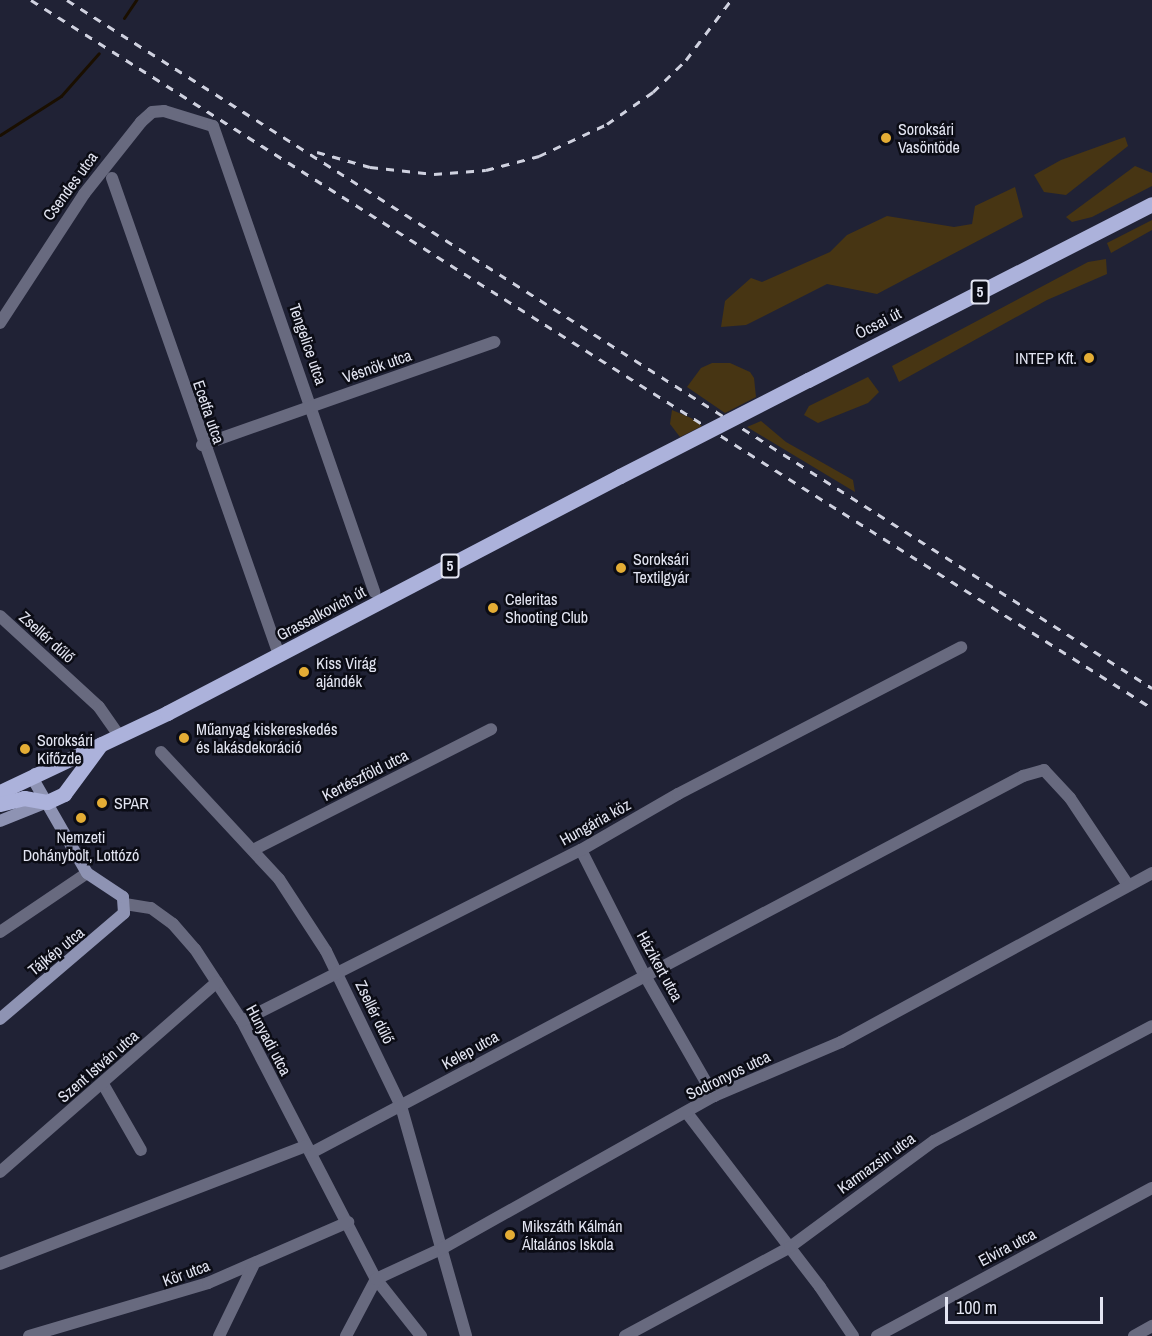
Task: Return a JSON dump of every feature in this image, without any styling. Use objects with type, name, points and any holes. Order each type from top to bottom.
[{"type":"main road","name":"Ócsai út","points":[[620,476],[1152,204]]},
{"type":"main road","name":"Grassalkovich út","points":[[0,792],[119,736],[279,655],[620,476]]},
{"type":"main road","points":[[0,804],[24,798],[47,802],[64,794],[101,744]]},
{"type":"street","name":"Csendes utca","points":[[0,323],[71,212],[141,122],[152,112],[164,111],[194,121]]},
{"type":"street","name":"Tengelice utca","points":[[194,121],[213,126],[312,406],[374,592]]},
{"type":"street","name":"Ecetfa utca","points":[[112,178],[202,445],[279,655]]},
{"type":"street","name":"Vésnök utca","points":[[202,445],[494,342]]},
{"type":"street","name":"Zsellér dűlő","points":[[0,616],[99,707],[119,736]]},
{"type":"street","name":"Hungária köz","points":[[242,1021],[338,975],[580,850],[678,794],[961,647]]},
{"type":"street","name":"Kertészföld utca","points":[[253,850],[491,729]]},
{"type":"street","name":"Zsellér dűlő","points":[[161,752],[253,850],[303,912],[338,975],[400,1106],[443,1248],[466,1336]]},
{"type":"street","name":"Kelep utca","points":[[0,1264],[309,1149],[400,1106],[644,974],[1023,776],[1044,770],[1070,798],[1128,885]]},
{"type":"street","points":[[35,774],[34,781],[87,873],[123,897],[125,904]]},
{"type":"street","points":[[0,821],[47,802]]},
{"type":"street","name":"Házikert utca","points":[[580,850],[644,974],[714,1096]]},
{"type":"street","points":[[0,932],[87,873]]},
{"type":"street","name":"Sodronyos utca","points":[[375,1279],[443,1248],[714,1096],[841,1042],[1152,873]]},
{"type":"street","name":"Hunyadi utca","points":[[125,904],[151,908],[173,924],[217,982],[242,1021],[348,1222],[375,1279],[421,1336]]},
{"type":"street","name":"Tájkép utca","points":[[0,1019],[118,921],[125,904]]},
{"type":"street","name":"Szent István utca","points":[[0,1172],[217,982]]},
{"type":"street","name":"Karmazsin utca","points":[[625,1336],[790,1247],[934,1141],[1152,1026]]},
{"type":"street","points":[[103,1084],[141,1150]]},
{"type":"street","points":[[687,1113],[790,1247],[853,1336]]},
{"type":"street","name":"Elvira utca","points":[[877,1336],[1152,1188]]},
{"type":"street","name":"Kör utca","points":[[29,1336],[160,1300],[253,1266],[348,1222]]},
{"type":"street","points":[[219,1336],[253,1266]]},
{"type":"street","points":[[346,1336],[375,1279]]},
{"type":"street","points":[[1134,1336],[1152,1326]]},
{"type":"shaded area","points":[[1125,137],[1128,146],[1066,195],[1044,192],[1034,175],[1061,160]]},
{"type":"shaded area","points":[[1135,166],[1152,173],[1152,186],[1092,217],[1072,222],[1066,217]]},
{"type":"shaded area","points":[[1015,187],[1023,217],[877,294],[827,284],[746,325],[721,327],[725,301],[751,278],[762,282],[830,252],[847,235],[887,216],[954,227],[972,224],[975,206]]},
{"type":"shaded area","points":[[1152,220],[1152,230],[1111,253],[1107,243]]},
{"type":"shaded area","points":[[1106,259],[1107,274],[1047,300],[899,382],[892,366],[1088,262]]},
{"type":"shaded area","points":[[712,363],[730,363],[750,372],[754,378],[756,397],[725,413],[687,387],[701,368]]},
{"type":"shaded area","points":[[868,377],[879,392],[868,403],[818,423],[804,415],[809,406]]},
{"type":"shaded area","points":[[672,410],[691,418],[702,426],[680,437],[670,424]]},
{"type":"shaded area","points":[[761,421],[786,442],[853,480],[855,492],[747,427]]},
{"type":"waterway","points":[[124,18],[136,0]]},
{"type":"waterway","points":[[0,135],[61,96],[99,53]]},
{"type":"railway","points":[[31,0],[1152,708]]},
{"type":"railway","points":[[67,0],[1152,688]]},
{"type":"railway","points":[[317,152],[370,167],[434,174],[486,170],[539,156],[607,124],[653,92],[686,60],[731,0]]},
{"type":"place","name":"Soroksári Vasöntöde","points":[[886,138]]},
{"type":"place","name":"INTEP Kft.","points":[[1089,358]]},
{"type":"place","name":"Soroksári Textilgyár","points":[[621,568]]},
{"type":"place","name":"Celeritas Shooting Club","points":[[493,608]]},
{"type":"place","name":"Kiss Virág ajándék","points":[[304,672]]},
{"type":"place","name":"Műanyag kiskereskedés és lakásdekoráció","points":[[184,738]]},
{"type":"place","name":"Soroksári Kifőzde","points":[[25,749]]},
{"type":"place","name":"SPAR","points":[[102,803]]},
{"type":"place","name":"Nemzeti Dohánybolt, Lottózó","points":[[81,818]]},
{"type":"place","name":"Mikszáth Kálmán Általános Iskola","points":[[510,1235]]}]
